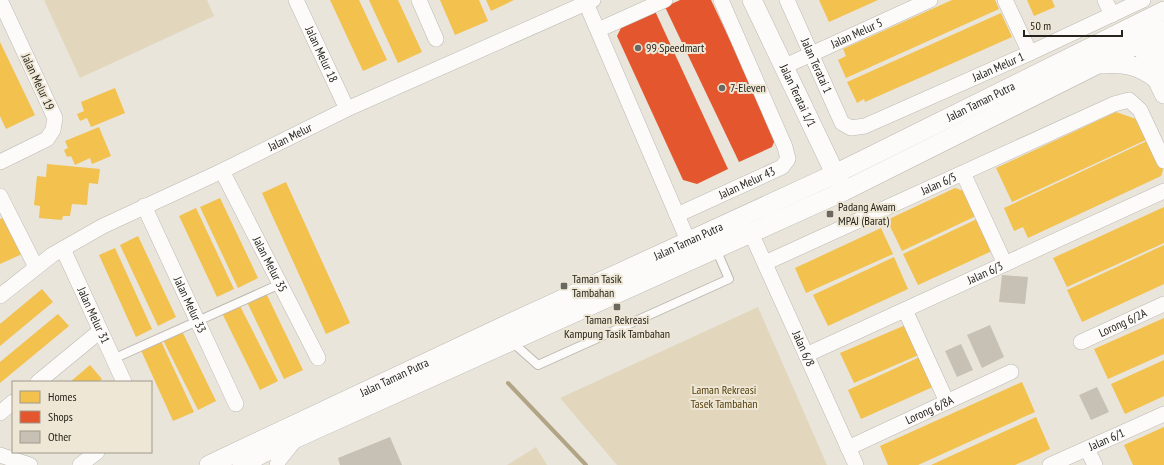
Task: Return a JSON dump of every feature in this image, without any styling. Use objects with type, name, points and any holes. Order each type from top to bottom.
[{"type":"street","name":"Jalan Melur 19","points":[[0,0],[55,118],[53,130],[47,139],[0,162]]},
{"type":"street","name":"Jalan Melur 18","points":[[296,0],[347,109]]},
{"type":"street","points":[[418,0],[436,39]]},
{"type":"street","points":[[598,30],[665,0]]},
{"type":"street","name":"Jalan Melur 43","points":[[677,215],[782,167],[788,159],[785,147],[721,0]]},
{"type":"street","name":"Jalan Teratai 1/1","points":[[752,0],[840,183]]},
{"type":"street","name":"Jalan Teratai 1","points":[[787,0],[842,123],[851,128]]},
{"type":"street","name":"Jalan Melur 5","points":[[783,66],[930,0]]},
{"type":"street","points":[[1005,0],[1030,53]]},
{"type":"street","points":[[1106,0],[1112,15]]},
{"type":"street","name":"Jalan Melur 1","points":[[851,128],[864,126],[1030,53],[1143,0]]},
{"type":"street","name":"Jalan Melur","points":[[0,296],[36,267],[63,249],[103,226],[222,171],[347,109],[590,2]]},
{"type":"street","points":[[590,2],[598,30],[689,243]]},
{"type":"street","name":"Jalan Taman Putra","points":[[242,465],[263,453],[295,440],[689,243],[840,183],[1099,64],[1137,35],[1164,11]]},
{"type":"street","name":"Jalan Taman Putra","points":[[209,465],[508,334],[716,249],[751,233],[840,183],[1137,35],[1164,31]]},
{"type":"street","points":[[1137,35],[1161,86]]},
{"type":"street","points":[[1161,86],[1160,52],[1164,44]]},
{"type":"street","points":[[1099,64],[1121,62],[1133,65],[1145,70],[1161,86]]},
{"type":"street","name":"Jalan 6/5","points":[[765,263],[1114,104],[1128,100],[1140,110],[1164,161]]},
{"type":"street","name":"Jalan Melur 35","points":[[222,171],[318,358]]},
{"type":"street","points":[[963,173],[1005,264]]},
{"type":"street","name":"Jalan 6/3","points":[[806,355],[1164,191]]},
{"type":"street","points":[[0,196],[36,267]]},
{"type":"street","name":"Jalan Melur 33","points":[[144,206],[236,404]]},
{"type":"street","name":"Jalan 6/8","points":[[751,233],[856,465]]},
{"type":"street","name":"Jalan Melur 31","points":[[63,249],[124,381]]},
{"type":"street","name":"Lorong 6/2A","points":[[1081,342],[1164,304]]},
{"type":"street","points":[[905,310],[947,402]]},
{"type":"street","points":[[39,381],[100,331]]},
{"type":"street","name":"Lorong 6/8A","points":[[848,448],[1011,372]]},
{"type":"street","points":[[0,413],[12,403]]},
{"type":"street","name":"Jalan 6/1","points":[[1050,465],[1164,414]]},
{"type":"street","points":[[278,465],[279,460],[295,440]]},
{"type":"street","points":[[1087,449],[1095,465]]},
{"type":"street","points":[[80,465],[96,453]]},
{"type":"street","points":[[0,455],[30,465]]},
{"type":"lane","points":[[508,334],[538,365],[729,279],[716,249]]},
{"type":"lane","points":[[113,359],[196,320],[280,284]]},
{"type":"green space","points":[[44,0],[207,0],[214,16],[80,78]]},
{"type":"green space","name":"Laman Rekreasi Tasek Tambahan","points":[[758,307],[827,465],[617,465],[560,398]]},
{"type":"green space","points":[[536,447],[547,465],[507,465]]},
{"type":"building: Homes","points":[[330,0],[359,0],[387,60],[363,71]]},
{"type":"building: Homes","points":[[369,0],[398,0],[422,52],[398,63]]},
{"type":"building: Homes","points":[[440,0],[479,0],[488,21],[455,35]]},
{"type":"building: Homes","points":[[486,0],[514,0],[491,11]]},
{"type":"building: Homes","points":[[819,0],[878,0],[829,22]]},
{"type":"building: Homes","points":[[952,0],[995,0],[999,9],[846,78],[838,60],[846,56],[843,49]]},
{"type":"building: Homes","points":[[1027,0],[1052,0],[1055,7],[1034,16]]},
{"type":"building: Homes","points":[[1001,13],[1012,37],[865,102],[864,99],[857,103],[847,82]]},
{"type":"building: Homes","points":[[0,42],[35,115],[6,129],[0,116]]},
{"type":"building: Homes","points":[[115,88],[125,113],[91,127],[87,118],[80,121],[77,114],[84,111],[81,102]]},
{"type":"building: Homes","points":[[1116,112],[1139,120],[1148,139],[1012,202],[996,168]]},
{"type":"building: Homes","points":[[99,127],[111,156],[92,164],[90,158],[75,165],[71,156],[67,157],[64,150],[68,148],[65,141]]},
{"type":"building: Homes","points":[[1149,140],[1163,170],[1161,176],[1028,238],[1023,227],[1014,231],[1004,208]]},
{"type":"building: Homes","points":[[47,164],[100,169],[98,184],[89,183],[87,205],[72,204],[70,216],[63,216],[62,220],[39,218],[40,206],[34,205],[37,176],[46,177]]},
{"type":"building: Homes","points":[[286,182],[350,323],[326,334],[262,193]]},
{"type":"building: Homes","points":[[955,188],[964,191],[976,216],[902,251],[887,220]]},
{"type":"building: Homes","points":[[220,198],[258,278],[238,288],[200,207]]},
{"type":"building: Homes","points":[[1164,207],[1164,243],[1067,287],[1053,258]]},
{"type":"building: Homes","points":[[196,208],[234,289],[217,297],[179,216]]},
{"type":"building: Homes","points":[[12,214],[29,251],[0,264],[0,219]]},
{"type":"building: Homes","points":[[977,219],[992,251],[918,285],[903,254]]},
{"type":"building: Homes","points":[[881,228],[893,254],[806,293],[795,268]]},
{"type":"building: Homes","points":[[138,236],[176,317],[158,326],[120,245]]},
{"type":"building: Homes","points":[[1164,245],[1164,284],[1082,322],[1067,290]]},
{"type":"building: Homes","points":[[115,248],[152,329],[136,337],[99,255]]},
{"type":"building: Homes","points":[[894,257],[908,289],[828,326],[813,295]]},
{"type":"building: Homes","points":[[42,289],[53,302],[0,346],[0,324]]},
{"type":"building: Homes","points":[[265,291],[303,370],[284,379],[246,300]]},
{"type":"building: Homes","points":[[238,302],[278,381],[260,390],[221,311]]},
{"type":"building: Homes","points":[[58,314],[69,326],[0,383],[0,362]]},
{"type":"building: Homes","points":[[1164,318],[1164,354],[1108,379],[1094,349]]},
{"type":"building: Homes","points":[[908,324],[921,354],[854,383],[840,353]]},
{"type":"building: Homes","points":[[181,329],[216,401],[198,410],[162,338]]},
{"type":"building: Homes","points":[[160,339],[194,412],[173,421],[140,348]]},
{"type":"building: Homes","points":[[922,356],[935,386],[861,419],[848,390]]},
{"type":"building: Homes","points":[[1164,360],[1164,396],[1125,414],[1111,384]]},
{"type":"building: Homes","points":[[90,365],[102,379],[99,381],[71,381]]},
{"type":"building: Homes","points":[[1022,382],[1035,412],[918,465],[888,465],[880,446]]},
{"type":"building: Homes","points":[[1036,417],[1050,449],[1031,458],[1015,465],[931,465]]},
{"type":"building: Homes","points":[[1164,427],[1164,465],[1133,465],[1124,445]]},
{"type":"building: Shops","points":[[680,0],[711,0],[776,137],[772,147],[739,162],[665,7]]},
{"type":"building: Shops","points":[[655,11],[728,169],[697,184],[683,180],[617,36],[622,26]]},
{"type":"building: Other","points":[[1002,275],[1028,277],[1025,304],[999,302]]},
{"type":"building: Other","points":[[990,325],[1004,357],[982,368],[967,335]]},
{"type":"building: Other","points":[[961,344],[973,370],[957,377],[945,351]]},
{"type":"building: Other","points":[[1097,387],[1109,412],[1091,420],[1079,395]]},
{"type":"building: Other","points":[[390,437],[402,465],[340,465],[338,458]]},
{"type":"waterway","points":[[508,383],[586,465]]},
{"type":"place","name":"99 Speedmart","points":[[638,48]]},
{"type":"place","name":"7-Eleven","points":[[722,88]]},
{"type":"place","name":"Padang Awam MPAJ (Barat)","points":[[830,214]]},
{"type":"place","name":"Taman Tasik Tambahan","points":[[564,286]]},
{"type":"place","name":"Taman Rekreasi Kampung Tasik Tambahan","points":[[617,307]]}]
